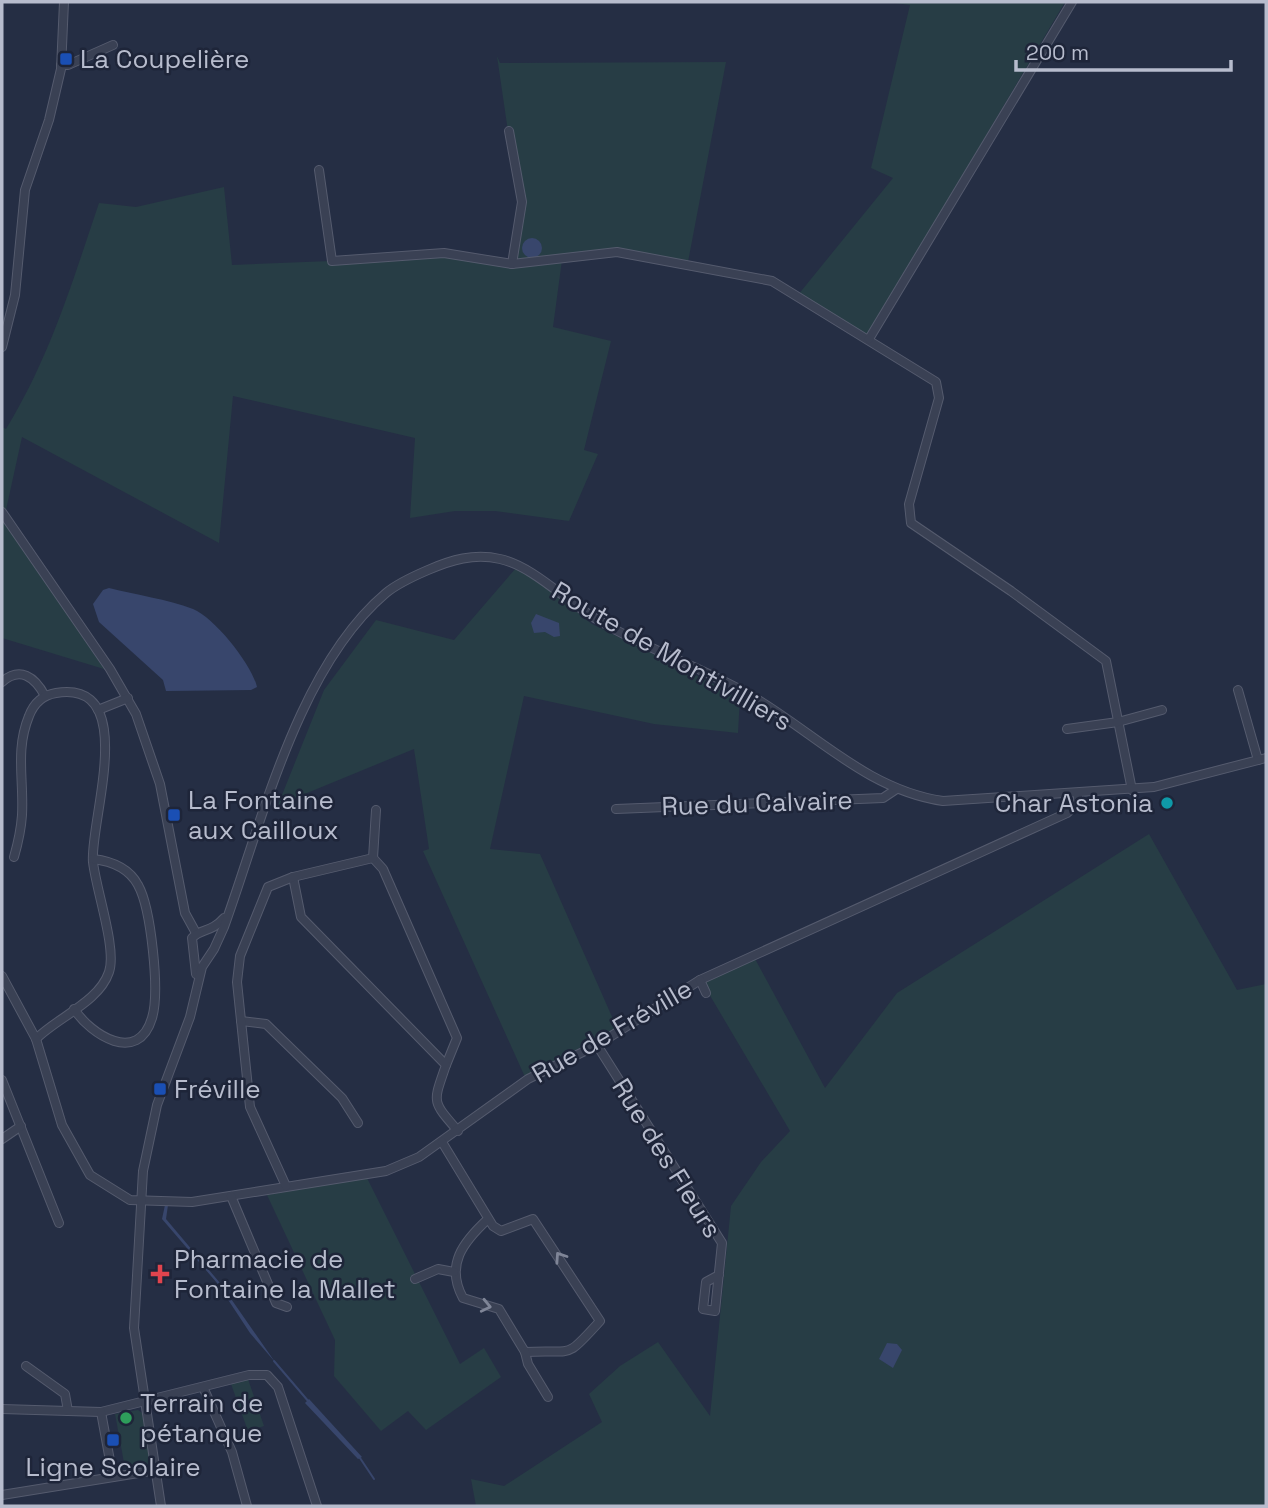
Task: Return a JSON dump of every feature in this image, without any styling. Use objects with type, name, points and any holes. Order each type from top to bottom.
[{"type":"street","points":[[2,348],[15,296],[25,190],[49,120],[61,65],[64,2]]},
{"type":"street","points":[[869,339],[1072,2]]},
{"type":"street","points":[[61,65],[68,65],[113,45]]},
{"type":"street","points":[[509,131],[522,202],[512,264]]},
{"type":"street","points":[[319,170],[332,261],[444,253],[512,264],[617,252],[772,281],[936,382],[939,389],[909,503],[911,523],[1011,591],[1106,661],[1132,790]]},
{"type":"street","points":[[2,512],[128,698],[143,731],[160,784],[185,913],[196,933]]},
{"type":"street","name":"Route de Montivilliers","points":[[216,943],[299,720],[331,658],[360,618],[388,591],[420,573],[458,559],[480,556],[520,565],[599,621],[750,695],[895,790],[943,801],[1132,790],[1216,773],[1262,759]]},
{"type":"street","points":[[2,682],[9,677],[23,674],[35,680],[45,696]]},
{"type":"street","points":[[1238,690],[1262,759]]},
{"type":"street","points":[[14,857],[22,813],[20,746],[30,712],[45,696],[74,693],[82,696],[98,710],[107,743],[107,759],[94,832],[93,859],[111,963],[103,986],[58,1018],[36,1039]]},
{"type":"street","points":[[98,710],[128,698]]},
{"type":"street","points":[[1067,729],[1118,722],[1162,710]]},
{"type":"street","name":"Rue du Calvaire","points":[[615,809],[883,798],[895,790]]},
{"type":"street","name":"Rue de Fréville","points":[[141,1203],[192,1202],[386,1171],[442,1142],[521,1084],[597,1045],[700,980],[1074,807],[1074,793]]},
{"type":"street","points":[[376,810],[373,858],[383,869],[457,1038],[435,1098],[437,1108],[458,1131]]},
{"type":"street","points":[[286,1186],[250,1107],[237,982],[240,956],[268,887],[293,877],[373,858]]},
{"type":"street","points":[[74,1009],[84,1025],[98,1036],[123,1042],[132,1041],[148,1027],[155,998],[150,926],[139,885],[109,860],[93,859]]},
{"type":"street","points":[[293,877],[301,916],[446,1065]]},
{"type":"street","name":"Route de Montivilliers","points":[[207,932],[217,927],[230,910]]},
{"type":"street","points":[[161,1506],[134,1328],[141,1203],[143,1171],[153,1120],[183,1040],[208,956],[216,943],[207,932],[196,933]]},
{"type":"street","points":[[195,996],[195,954],[191,942],[196,933]]},
{"type":"street","points":[[195,954],[208,956]]},
{"type":"street","points":[[3,978],[36,1039],[52,1100],[80,1161],[102,1185],[121,1197],[141,1203]]},
{"type":"street","points":[[700,980],[706,993]]},
{"type":"street","points":[[241,1021],[266,1024],[342,1098],[358,1123]]},
{"type":"street","name":"Rue des Fleurs","points":[[597,1045],[722,1242],[719,1275]]},
{"type":"street","points":[[2,1080],[59,1223]]},
{"type":"street","points":[[2,1139],[21,1126]]},
{"type":"street","points":[[442,1142],[488,1219],[501,1231],[533,1219],[600,1321],[575,1348],[565,1354],[525,1352]]},
{"type":"street","points":[[231,1196],[276,1303],[287,1307]]},
{"type":"street","points":[[488,1219],[464,1242],[454,1272],[463,1298],[499,1309],[548,1397]]},
{"type":"street","points":[[415,1279],[438,1269],[454,1272]]},
{"type":"street","points":[[26,1366],[65,1394],[68,1411]]},
{"type":"street","points":[[2,1409],[101,1412],[259,1373],[273,1380],[278,1387],[317,1506]]},
{"type":"street","points":[[203,1387],[232,1452],[247,1506]]},
{"type":"street","points":[[101,1412],[113,1477]]},
{"type":"street","points":[[2,1495],[157,1470]]},
{"type":"shaded area","points":[[887,2],[1065,2],[865,340],[798,295],[893,178],[871,168],[910,5]]},
{"type":"shaded area","points":[[497,56],[500,63],[726,62],[688,262],[613,254],[562,260],[553,327],[611,341],[584,450],[598,454],[569,521],[495,511],[455,511],[410,518],[415,438],[233,396],[219,543],[22,437],[6,510],[2,516],[2,427],[6,429],[22,402],[48,347],[99,203],[136,207],[224,187],[232,265],[331,261],[409,253],[510,260],[520,214]]},
{"type":"shaded area","points":[[2,516],[104,669],[2,638]]},
{"type":"shaded area","points":[[516,568],[535,578],[592,624],[740,697],[738,733],[654,724],[524,696],[490,849],[540,854],[617,1028],[525,1077],[423,851],[429,849],[414,749],[278,805],[324,690],[376,620],[454,640]]},
{"type":"shaded area","points":[[1149,834],[1237,990],[1266,984],[1266,1506],[476,1506],[471,1479],[504,1486],[602,1422],[589,1394],[620,1366],[658,1342],[710,1416],[731,1206],[761,1162],[790,1131],[702,982],[754,957],[825,1088],[897,993]]},
{"type":"shaded area","points":[[367,1178],[460,1364],[484,1348],[501,1377],[426,1430],[408,1411],[381,1431],[334,1376],[335,1340],[267,1195]]},
{"type":"shaded area","points":[[248,1379],[264,1426],[248,1431],[231,1384]]},
{"type":"shaded area","points":[[138,1410],[142,1413],[149,1464],[125,1468],[115,1414]]},
{"type":"water","points":[[528,238],[536,238],[542,248],[536,258],[528,258],[522,252],[522,244]]},
{"type":"water","points":[[109,588],[173,602],[202,614],[231,643],[248,667],[257,687],[251,690],[166,691],[163,680],[99,622],[93,604],[103,590]]},
{"type":"water","points":[[536,614],[559,623],[560,636],[554,637],[545,632],[534,633],[531,623]]},
{"type":"water","points":[[165,1205],[168,1205],[166,1219],[220,1283],[275,1362],[250,1333],[217,1283],[162,1219]]},
{"type":"water","points":[[887,1343],[897,1344],[902,1350],[893,1368],[879,1359]]},
{"type":"water","points":[[309,1399],[362,1457],[358,1459],[305,1403]]},
{"type":"waterway","points":[[274,1361],[309,1402]]},
{"type":"waterway","points":[[360,1458],[374,1479]]},
{"type":"place","name":"La Coupelière","points":[[66,59]]},
{"type":"place","name":"Char Astonia","points":[[1167,803]]},
{"type":"place","name":"La Fontaine aux Cailloux","points":[[174,815]]},
{"type":"place","name":"Fréville","points":[[160,1089]]},
{"type":"place","name":"Pharmacie de Fontaine la Mallet","points":[[160,1274]]},
{"type":"place","name":"Terrain de pétanque","points":[[126,1418]]},
{"type":"place","name":"Ligne Scolaire","points":[[113,1440]]}]
